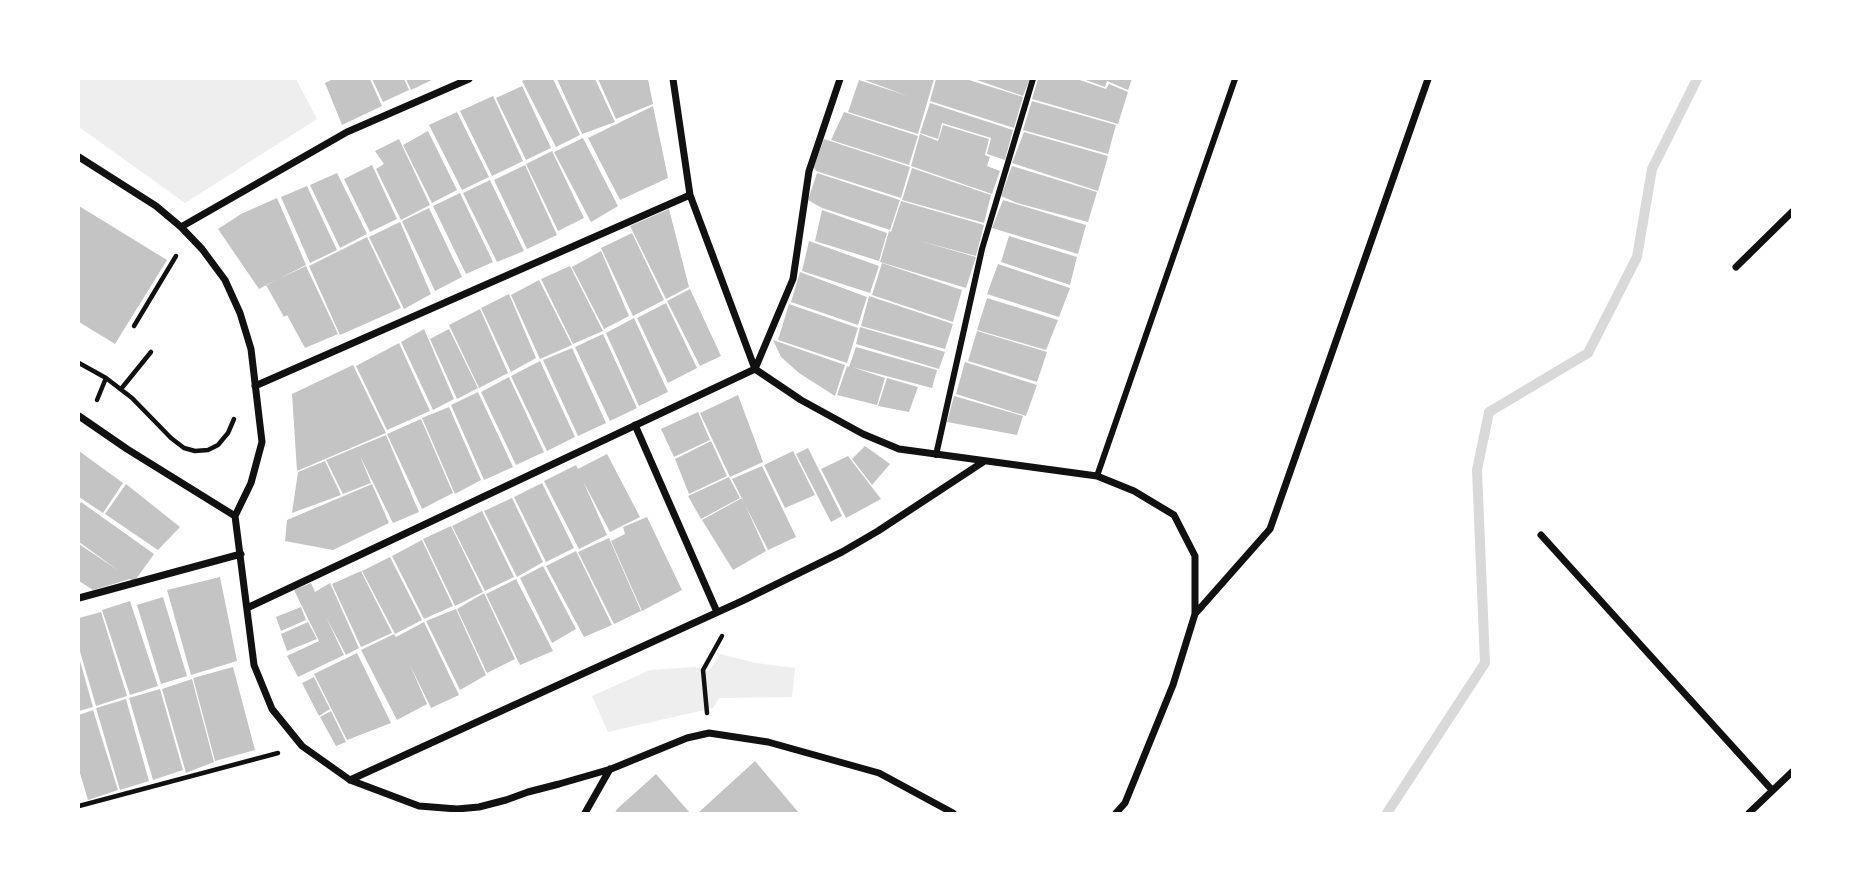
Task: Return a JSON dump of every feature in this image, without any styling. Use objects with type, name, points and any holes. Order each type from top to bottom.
[{"type":"street","points":[[181,227],[347,132],[470,79]]},
{"type":"street","points":[[673,79],[690,195],[755,369],[801,400],[863,434],[899,449],[1097,476],[1133,491],[1174,515],[1195,556],[1195,614],[1173,685],[1125,803],[1115,813]]},
{"type":"street","points":[[247,608],[755,369],[793,279],[809,171],[840,79]]},
{"type":"street","points":[[936,455],[982,248],[1033,79]]},
{"type":"street","points":[[1097,476],[1235,79]]},
{"type":"street","points":[[1195,614],[1270,529],[1428,79]]},
{"type":"street","points":[[79,157],[156,206],[181,227],[202,249],[225,280],[240,313],[251,349],[262,442],[251,483],[235,516],[254,665],[272,709],[302,746],[350,779],[419,806],[457,809],[479,807],[611,769],[687,738],[709,733],[768,742],[879,773],[953,813]]},
{"type":"street","points":[[255,386],[690,195]]},
{"type":"street","points":[[1736,267],[1792,212]]},
{"type":"street","points":[[79,416],[235,516]]},
{"type":"street","points":[[635,425],[717,612]]},
{"type":"street","points":[[350,779],[717,612],[842,552],[983,461]]},
{"type":"street","points":[[1541,534],[1772,790]]},
{"type":"street","points":[[79,598],[241,554]]},
{"type":"street","points":[[585,813],[611,769]]},
{"type":"street","points":[[1749,813],[1792,772]]},
{"type":"street","points":[[419,806],[425,813]]},
{"type":"path","points":[[134,326],[174,254],[184,265]]},
{"type":"path","points":[[121,389],[150,352]]},
{"type":"path","points":[[79,363],[121,389],[184,448],[208,450],[218,445],[228,433],[238,411]]},
{"type":"path","points":[[703,670],[709,733]]},
{"type":"path","points":[[79,806],[302,746]]},
{"type":"shaded area","points":[[79,79],[296,79],[317,119],[185,203],[79,127]]},
{"type":"shaded area","points":[[720,654],[756,663],[795,668],[792,697],[719,698],[713,708],[608,732],[592,696],[650,670],[695,667],[709,671]]},
{"type":"building","points":[[333,79],[370,79],[382,106],[342,125],[325,83]]},
{"type":"building","points":[[372,79],[404,79],[409,90],[383,102]]},
{"type":"building","points":[[406,79],[434,79],[411,90]]},
{"type":"building","points":[[553,79],[580,135],[556,147],[522,81]]},
{"type":"building","points":[[557,79],[595,79],[615,122],[582,134]]},
{"type":"building","points":[[598,79],[648,79],[653,104],[616,119]]},
{"type":"building","points":[[862,79],[934,79],[918,134],[848,112],[859,80],[908,96]]},
{"type":"building","points":[[936,79],[966,79],[1023,97],[1014,128],[930,101]]},
{"type":"building","points":[[974,79],[1030,79],[1023,96]]},
{"type":"building","points":[[1038,79],[1077,79],[1106,89],[1109,84],[1128,92],[1118,124],[1032,99]]},
{"type":"building","points":[[1083,79],[1132,79],[1128,90],[1107,81],[1105,87]]},
{"type":"building","points":[[522,86],[551,148],[526,160],[496,98]]},
{"type":"building","points":[[493,96],[523,161],[492,176],[460,111]]},
{"type":"building","points":[[1032,101],[1116,125],[1108,154],[1023,130]]},
{"type":"building","points":[[930,103],[1013,130],[1005,160],[987,154],[991,138],[942,123],[938,139],[920,133]]},
{"type":"building","points":[[653,106],[668,178],[620,200],[588,138]]},
{"type":"building","points":[[457,112],[489,177],[462,190],[429,125]]},
{"type":"building","points":[[844,112],[918,136],[909,165],[831,140]]},
{"type":"building","points":[[943,125],[989,139],[985,155],[990,157],[987,166],[1000,171],[992,194],[911,166],[920,134],[938,141]]},
{"type":"building","points":[[428,131],[457,190],[432,203],[403,145]]},
{"type":"building","points":[[1024,132],[1108,156],[1098,191],[1012,163]]},
{"type":"building","points":[[583,138],[618,206],[591,222],[554,152]]},
{"type":"building","points":[[399,139],[430,205],[401,220],[376,169],[384,164],[375,151]]},
{"type":"building","points":[[824,139],[910,167],[901,198],[816,171],[814,167]]},
{"type":"building","points":[[552,151],[584,218],[558,231],[526,164]]},
{"type":"building","points":[[372,165],[397,219],[370,232],[344,179]]},
{"type":"building","points":[[525,165],[557,235],[527,249],[494,180]]},
{"type":"building","points":[[1012,166],[1097,192],[1088,222],[1017,203],[1001,196]]},
{"type":"building","points":[[912,168],[991,195],[984,223],[902,200]]},
{"type":"building","points":[[337,173],[367,234],[340,248],[310,185]]},
{"type":"building","points":[[817,173],[900,200],[890,230],[822,208],[808,200]]},
{"type":"building","points":[[490,180],[524,251],[497,262],[463,193]]},
{"type":"building","points":[[307,186],[337,250],[310,263],[281,197]]},
{"type":"building","points":[[460,193],[493,262],[466,274],[433,206]]},
{"type":"building","points":[[277,198],[306,265],[259,289],[218,229],[241,214]]},
{"type":"building","points":[[1003,200],[1086,225],[1078,254],[992,228]]},
{"type":"building","points":[[901,201],[984,225],[976,256],[916,240],[976,257],[966,288],[880,262]]},
{"type":"building","points":[[79,206],[167,260],[115,344],[79,322]]},
{"type":"building","points":[[429,208],[462,277],[435,291],[402,221]]},
{"type":"building","points":[[669,209],[689,287],[666,299],[630,226]]},
{"type":"building","points":[[822,210],[887,233],[879,261],[815,241]]},
{"type":"building","points":[[400,222],[431,294],[404,309],[369,237]]},
{"type":"building","points":[[632,233],[664,300],[633,316],[601,248]]},
{"type":"building","points":[[1009,236],[1077,257],[1070,285],[1001,262]]},
{"type":"building","points":[[367,237],[401,308],[340,335],[309,266]]},
{"type":"building","points":[[809,241],[879,266],[870,293],[802,271]]},
{"type":"building","points":[[601,251],[629,316],[604,329],[572,267]]},
{"type":"building","points":[[882,263],[962,290],[953,322],[872,295]]},
{"type":"building","points":[[998,264],[1070,288],[1059,317],[987,294]]},
{"type":"building","points":[[306,266],[338,334],[305,348],[266,285]]},
{"type":"building","points":[[570,266],[603,331],[573,344],[541,279]]},
{"type":"building","points":[[800,272],[867,297],[858,325],[791,302]]},
{"type":"building","points":[[539,280],[572,345],[540,359],[511,295]]},
{"type":"building","points":[[690,289],[721,356],[700,366],[667,301]]},
{"type":"building","points":[[509,294],[536,358],[511,372],[481,308]]},
{"type":"building","points":[[869,296],[953,324],[945,349],[861,326]]},
{"type":"building","points":[[987,298],[1058,320],[1046,350],[977,330]]},
{"type":"building","points":[[666,303],[697,368],[668,383],[637,318]]},
{"type":"building","points":[[789,304],[858,328],[847,363],[778,340]]},
{"type":"building","points":[[480,309],[508,373],[479,388],[449,325]]},
{"type":"building","points":[[634,318],[668,392],[639,406],[606,333]]},
{"type":"building","points":[[860,327],[945,352],[939,369],[856,344]]},
{"type":"building","points":[[424,329],[454,399],[433,410],[401,342]]},
{"type":"building","points":[[449,329],[478,388],[457,399],[430,339]]},
{"type":"building","points":[[977,331],[1047,352],[1037,382],[968,361]]},
{"type":"building","points":[[603,334],[637,408],[610,421],[575,347]]},
{"type":"building","points":[[773,340],[845,365],[835,396],[799,373],[781,357]]},
{"type":"building","points":[[399,343],[430,411],[387,430],[356,366]]},
{"type":"building","points":[[856,347],[937,370],[932,388],[852,367],[885,378],[877,405],[837,395]]},
{"type":"building","points":[[572,348],[606,423],[578,436],[543,360]]},
{"type":"building","points":[[540,361],[575,437],[547,451],[511,376]]},
{"type":"building","points":[[965,362],[1037,385],[1026,416],[956,394]]},
{"type":"building","points":[[353,365],[386,433],[297,471],[292,394]]},
{"type":"building","points":[[509,377],[544,452],[516,465],[481,392]]},
{"type":"building","points":[[887,378],[918,387],[909,412],[878,406]]},
{"type":"building","points":[[478,392],[513,467],[484,480],[451,405]]},
{"type":"building","points":[[738,395],[763,462],[730,477],[700,413]]},
{"type":"building","points":[[954,396],[1023,416],[1017,435],[947,422]]},
{"type":"building","points":[[449,407],[481,480],[455,494],[422,418]]},
{"type":"building","points":[[698,412],[710,440],[674,457],[661,429]]},
{"type":"building","points":[[421,419],[453,493],[422,509],[387,434]]},
{"type":"building","points":[[386,435],[419,512],[393,523],[360,456],[371,483],[343,494],[326,460]]},
{"type":"building","points":[[711,441],[727,476],[689,494],[675,459]]},
{"type":"building","points":[[865,446],[890,464],[872,485],[852,459]]},
{"type":"building","points":[[808,448],[842,516],[831,522],[796,454]]},
{"type":"building","points":[[79,451],[123,483],[103,513],[79,497]]},
{"type":"building","points":[[793,451],[815,495],[785,508],[764,465]]},
{"type":"building","points":[[607,454],[640,517],[610,532],[583,481],[607,535],[579,549],[544,481],[576,465],[578,469]]},
{"type":"building","points":[[848,456],[881,499],[846,518],[821,469]]},
{"type":"building","points":[[325,461],[341,495],[292,513],[298,472]]},
{"type":"building","points":[[762,466],[796,537],[768,550],[732,479]]},
{"type":"building","points":[[729,477],[740,498],[701,519],[688,496]]},
{"type":"building","points":[[542,483],[574,548],[546,562],[514,497]]},
{"type":"building","points":[[126,484],[180,527],[158,550],[105,514]]},
{"type":"building","points":[[372,484],[389,523],[333,550],[285,541],[287,520]]},
{"type":"building","points":[[512,498],[543,562],[517,577],[484,511]]},
{"type":"building","points":[[742,498],[766,551],[733,570],[702,520]]},
{"type":"building","points":[[81,502],[154,554],[134,582],[130,579],[93,590],[79,581],[79,544],[119,571],[79,542]]},
{"type":"building","points":[[482,511],[514,577],[485,591],[452,526]]},
{"type":"building","points":[[647,517],[682,590],[642,611],[611,541],[625,534],[623,527]]},
{"type":"building","points":[[451,526],[483,592],[455,606],[423,539]]},
{"type":"building","points":[[609,538],[641,611],[614,624],[578,552]]},
{"type":"building","points":[[422,540],[453,606],[424,619],[392,556]]},
{"type":"building","points":[[576,551],[612,625],[584,637],[546,566]]},
{"type":"building","points":[[390,557],[422,620],[395,634],[362,571]]},
{"type":"building","points":[[543,566],[576,629],[552,643],[520,578]]},
{"type":"building","points":[[361,571],[392,633],[361,647],[332,584]]},
{"type":"building","points":[[220,577],[237,661],[191,675],[167,590]]},
{"type":"building","points":[[516,579],[553,651],[520,665],[486,594]]},
{"type":"building","points":[[311,583],[315,592],[330,583],[359,648],[346,655],[326,617],[344,655],[298,677],[287,656],[319,641],[294,590]]},
{"type":"building","points":[[484,593],[515,659],[487,673],[457,609]]},
{"type":"building","points":[[163,597],[187,676],[161,684],[137,605]]},
{"type":"building","points":[[130,601],[158,686],[130,695],[102,610]]},
{"type":"building","points":[[301,607],[306,620],[281,631],[276,617]]},
{"type":"building","points":[[456,609],[486,675],[460,690],[426,621]]},
{"type":"building","points":[[101,612],[127,696],[96,706],[79,648],[79,618]]},
{"type":"building","points":[[308,622],[317,639],[287,651],[281,634]]},
{"type":"building","points":[[424,622],[459,695],[431,708],[410,665],[427,704],[397,720],[361,650],[394,634],[396,637]]},
{"type":"building","points":[[357,653],[391,723],[347,740],[314,674]]},
{"type":"building","points":[[79,662],[93,707],[79,711]]},
{"type":"building","points":[[233,667],[255,750],[215,761],[193,678]]},
{"type":"building","points":[[314,677],[330,709],[319,716],[302,683]]},
{"type":"building","points":[[192,679],[214,762],[186,773],[162,689]]},
{"type":"building","points":[[160,689],[183,770],[153,780],[129,698]]},
{"type":"building","points":[[126,699],[149,781],[120,790],[96,708]]},
{"type":"building","points":[[93,710],[118,790],[88,800],[79,770],[79,715]]},
{"type":"building","points":[[331,711],[346,742],[336,746],[320,717]]},
{"type":"building","points":[[755,761],[799,813],[698,813]]},
{"type":"building","points":[[656,774],[690,813],[615,813],[617,809]]},
{"type":"waterway","points":[[1387,813],[1485,663],[1477,470],[1489,412],[1588,353],[1637,257],[1652,169],[1697,79]]}]
